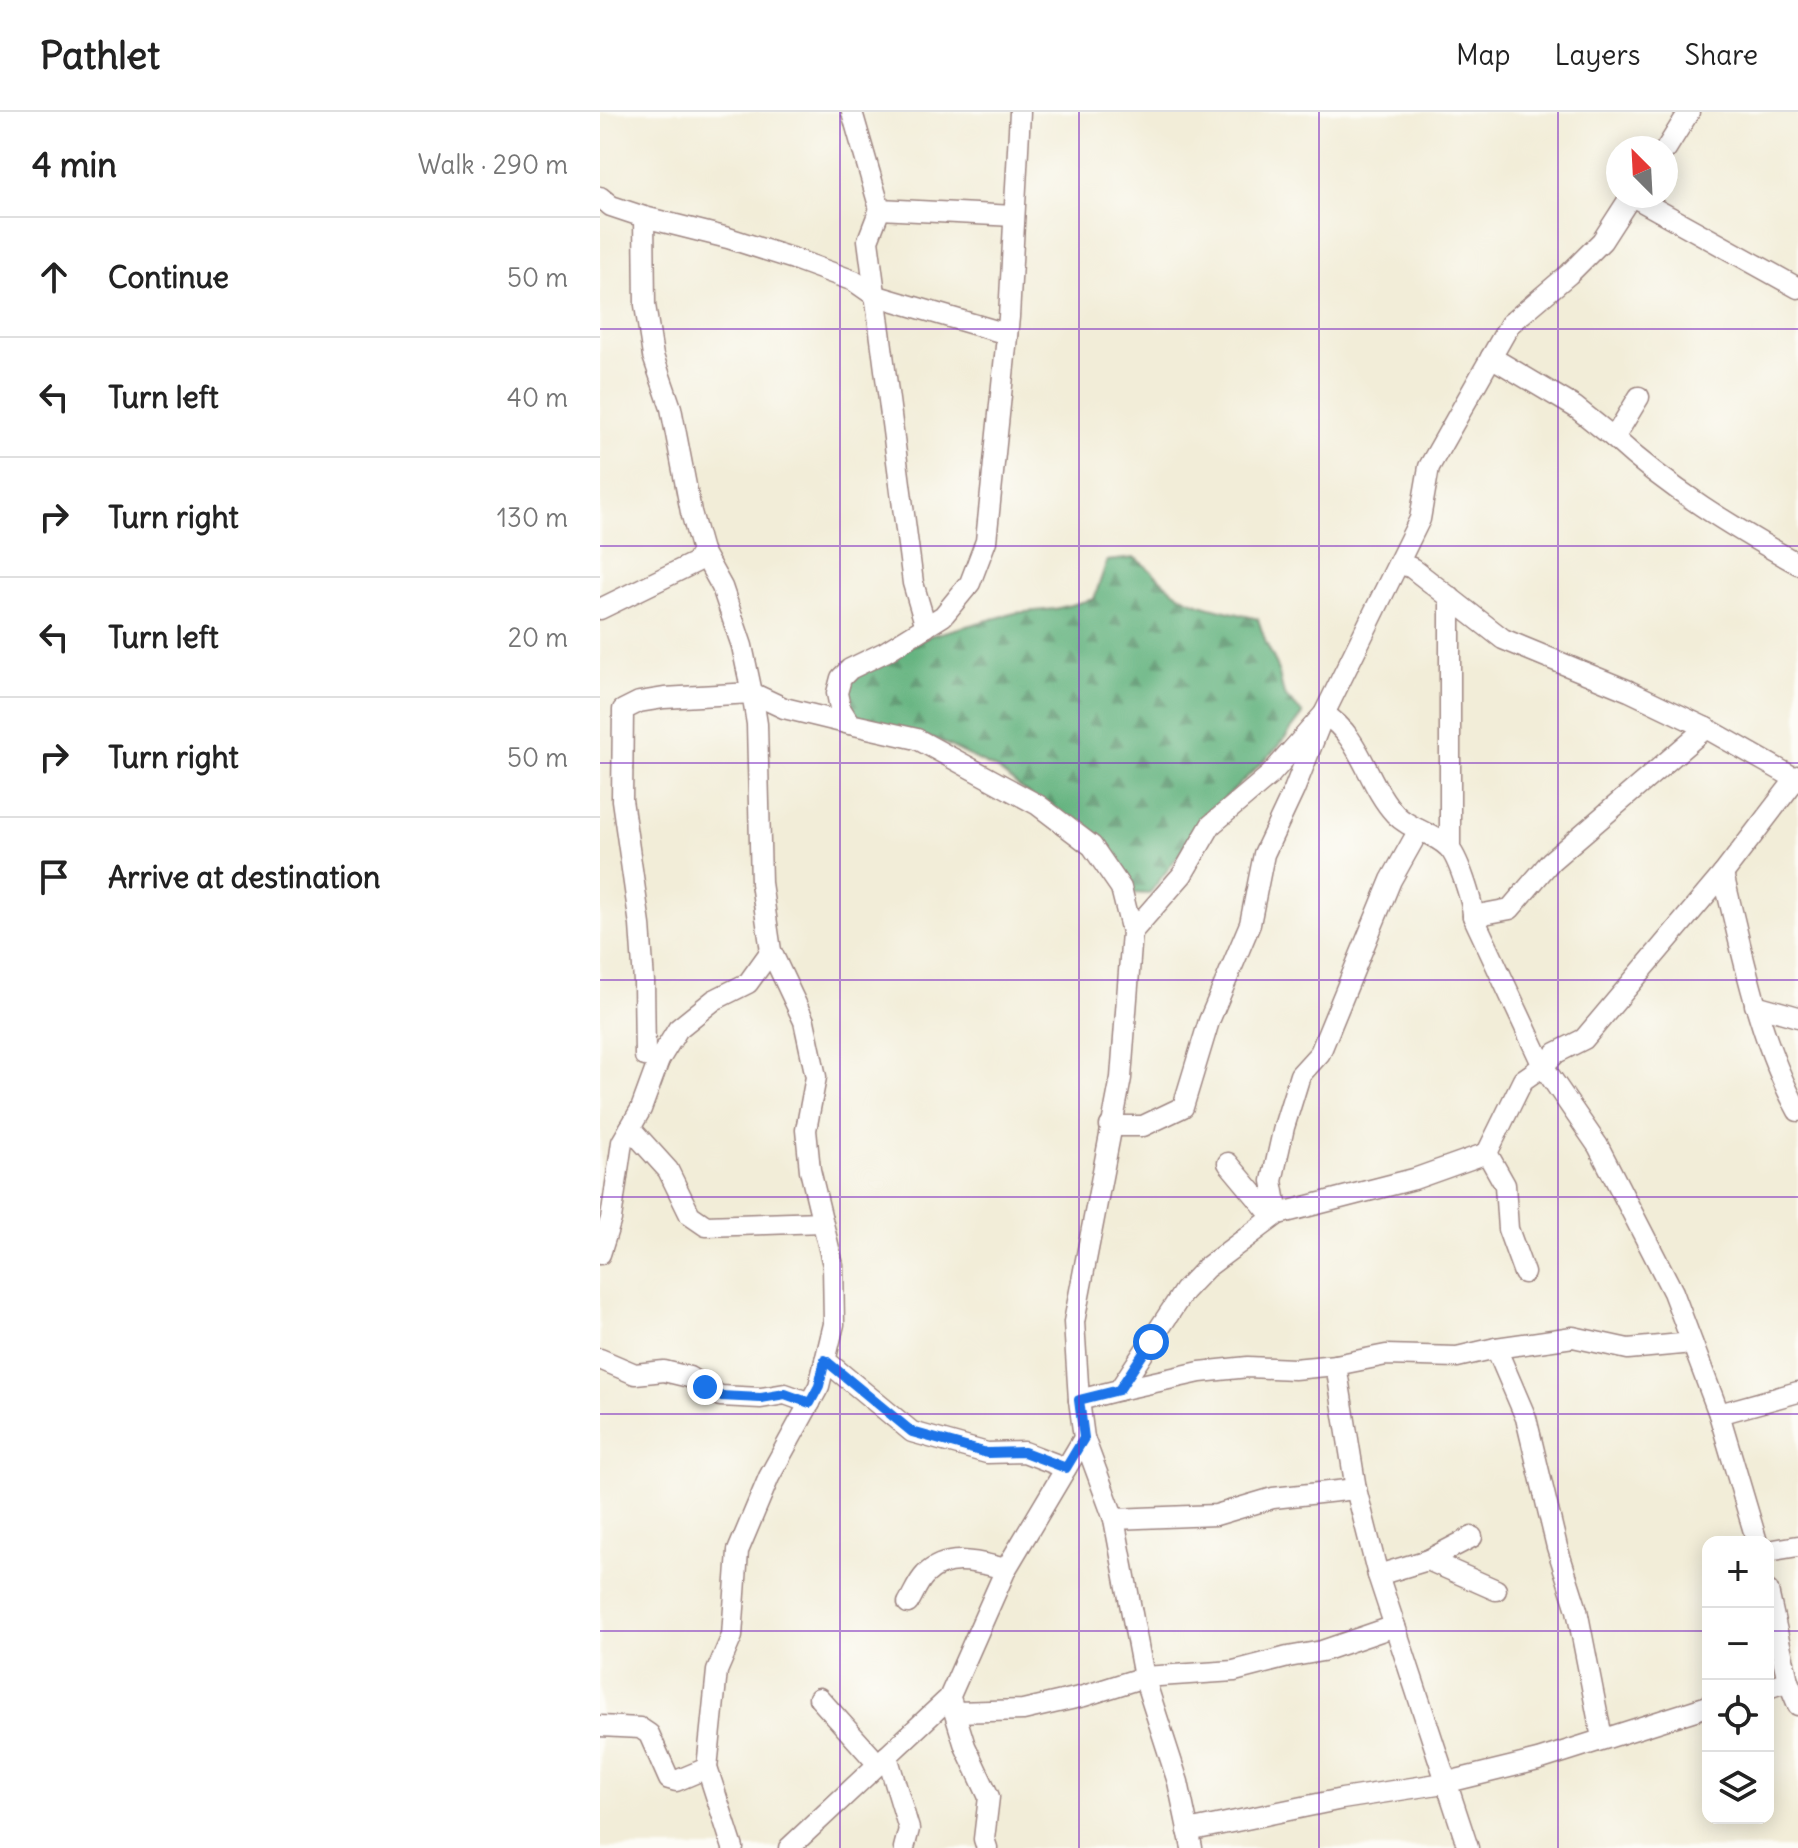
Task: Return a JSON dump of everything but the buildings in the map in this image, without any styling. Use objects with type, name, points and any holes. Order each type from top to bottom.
[{"type":"street","points":[[852,112],[880,209],[868,240],[874,295],[913,583],[926,627]]},
{"type":"street","points":[[850,724],[840,708],[837,693],[841,678],[850,669],[885,652],[943,616],[970,583],[986,541],[1007,334],[1020,112]]},
{"type":"street","points":[[1674,136],[1689,112]]},
{"type":"street","points":[[600,197],[611,206],[644,217],[728,238],[794,259],[854,281],[874,295],[1007,334]]},
{"type":"street","points":[[1110,1126],[1143,1126],[1183,1107],[1209,1021],[1250,924],[1264,854],[1324,714],[1420,519],[1429,467],[1510,324],[1602,241],[1624,208]]},
{"type":"street","points":[[1654,208],[1798,288]]},
{"type":"street","points":[[880,209],[1014,216]]},
{"type":"street","points":[[644,217],[645,305],[653,356],[671,408],[691,512],[702,551],[722,587],[742,646],[752,693],[757,724],[761,883],[771,951],[804,1021],[816,1077],[806,1130],[810,1170],[833,1265],[834,1324],[819,1386],[769,1477],[738,1551],[732,1636],[717,1671],[707,1768],[733,1848]]},
{"type":"street","points":[[1491,357],[1575,407],[1678,490],[1798,564]]},
{"type":"street","points":[[1614,438],[1639,397]]},
{"type":"street","points":[[600,609],[696,562],[702,551]]},
{"type":"street","points":[[1119,1390],[1184,1291],[1206,1268],[1276,1216],[1414,1179],[1487,1153],[1523,1080],[1556,1053],[1584,1039],[1723,874],[1797,778],[1706,728],[1629,691],[1503,639],[1412,568],[1399,563]]},
{"type":"street","points":[[1450,597],[1450,848],[1473,905],[1473,916],[1543,1066],[1598,1146],[1673,1292],[1719,1414],[1755,1536]]},
{"type":"street","points":[[659,1060],[645,1056],[640,925],[622,800],[623,710],[639,702],[664,698],[752,693],[784,708],[917,739],[1038,805],[1092,846],[1121,888],[1132,932],[1121,1078],[1074,1322],[1084,1438],[1114,1519],[1144,1677],[1178,1782],[1190,1839],[1342,1799],[1444,1783],[1538,1760],[1702,1708]]},
{"type":"street","points":[[1324,714],[1339,723],[1397,817],[1450,848]]},
{"type":"street","points":[[1132,932],[1182,875],[1211,825],[1270,775],[1324,714]]},
{"type":"street","points":[[1473,916],[1510,909],[1551,861],[1706,728]]},
{"type":"street","points":[[1276,1216],[1272,1181],[1300,1075],[1320,1053],[1391,880],[1419,830]]},
{"type":"street","points":[[1723,874],[1755,1005],[1788,1093],[1798,1111]]},
{"type":"street","points":[[600,1254],[611,1219],[622,1142],[641,1109],[659,1060],[678,1029],[714,1000],[748,983],[771,951]]},
{"type":"street","points":[[1755,1005],[1798,1017]]},
{"type":"street","points":[[630,1128],[668,1170],[690,1215],[706,1226],[822,1222]]},
{"type":"street","points":[[1487,1153],[1505,1185],[1508,1229],[1524,1273]]},
{"type":"street","points":[[1228,1163],[1276,1216]]},
{"type":"street","points":[[1079,1400],[1200,1372],[1232,1368],[1294,1369],[1386,1355],[1457,1357],[1573,1337],[1628,1349],[1692,1343]]},
{"type":"street","points":[[1496,1348],[1526,1418],[1557,1547],[1577,1610],[1602,1738]]},
{"type":"street","points":[[600,1359],[635,1374],[664,1371],[689,1377],[720,1396],[761,1398],[785,1394],[810,1403]]},
{"type":"street","points":[[825,1360],[912,1432],[987,1453],[1024,1452],[1066,1468]]},
{"type":"street","points":[[1336,1365],[1356,1489],[1378,1575],[1444,1783],[1468,1848]]},
{"type":"street","points":[[1719,1414],[1798,1392]]},
{"type":"street","points":[[789,1848],[882,1760],[953,1705],[1006,1569],[1084,1438]]},
{"type":"street","points":[[1114,1519],[1216,1515],[1273,1498],[1356,1489]]},
{"type":"street","points":[[1378,1575],[1428,1560],[1472,1537]]},
{"type":"street","points":[[1774,1550],[1798,1546]]},
{"type":"street","points":[[908,1603],[925,1574],[949,1562],[969,1560],[1006,1569]]},
{"type":"street","points":[[1428,1560],[1496,1590]]},
{"type":"street","points":[[1770,1608],[1778,1684],[1798,1705]]},
{"type":"street","points":[[953,1705],[1023,1710],[1084,1696],[1144,1677],[1234,1671],[1322,1651],[1395,1626]]},
{"type":"street","points":[[819,1698],[882,1760],[909,1829],[904,1848]]},
{"type":"street","points":[[953,1705],[965,1746],[989,1797],[984,1839],[987,1848]]},
{"type":"street","points":[[600,1726],[640,1728],[649,1734],[669,1779],[676,1781],[707,1768]]},
{"type":"green space","points":[[1135,558],[1182,596],[1203,605],[1258,619],[1277,665],[1284,695],[1303,714],[1278,747],[1214,809],[1149,894],[1132,893],[1079,835],[998,770],[938,740],[858,720],[845,707],[845,691],[856,675],[929,636],[1015,613],[1055,609],[1094,599],[1107,561]]},
{"type":"route","points":[[705,1387],[720,1396],[761,1398],[785,1394],[810,1403],[819,1386],[825,1360],[912,1432],[987,1453],[1024,1452],[1066,1468],[1084,1438],[1079,1400],[1119,1390],[1151,1342]]}]
